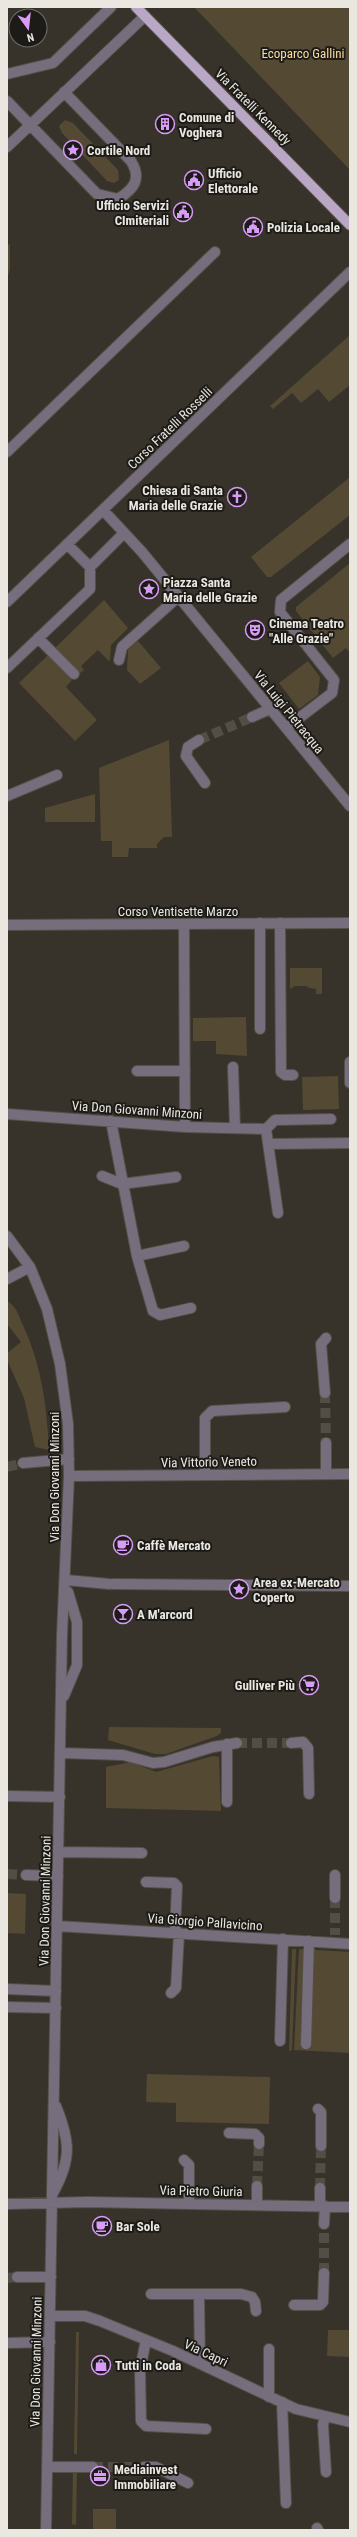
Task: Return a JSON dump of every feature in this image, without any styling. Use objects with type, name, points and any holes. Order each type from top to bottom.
[{"type":"main road","name":"Via Fratelli Kennedy","points":[[136,7],[350,225]]},
{"type":"street","points":[[7,74],[53,63],[111,7]]},
{"type":"street","points":[[7,147],[145,16]]},
{"type":"street","points":[[7,101],[97,194],[118,199],[131,191],[136,180],[136,169],[131,161],[64,92]]},
{"type":"street","points":[[7,452],[215,252]]},
{"type":"street","name":"Corso Fratelli Rosselli","points":[[7,602],[350,272]]},
{"type":"street","points":[[103,510],[178,597],[122,647],[119,660]]},
{"type":"street","points":[[7,668],[90,590],[90,567],[124,533]]},
{"type":"street","points":[[67,544],[90,567]]},
{"type":"street","points":[[286,728],[332,693],[334,680],[280,612],[281,600],[350,544]]},
{"type":"street","name":"Via Luigi Pietracqua","points":[[178,597],[350,806]]},
{"type":"street","points":[[38,638],[74,674]]},
{"type":"street","points":[[252,717],[270,709]]},
{"type":"street","points":[[199,740],[188,747],[186,756],[206,783]]},
{"type":"street","points":[[7,796],[56,776]]},
{"type":"street","points":[[260,923],[260,1029]]},
{"type":"street","name":"Corso Ventisette Marzo","points":[[7,925],[350,923]]},
{"type":"street","points":[[184,924],[185,1127]]},
{"type":"street","points":[[280,924],[281,1072],[285,1075],[293,1075]]},
{"type":"street","points":[[350,1062],[350,1083]]},
{"type":"street","points":[[233,1067],[235,1128]]},
{"type":"street","points":[[138,1072],[184,1071]]},
{"type":"street","name":"Via Don Giovanni Minzoni","points":[[7,1114],[185,1127],[266,1129]]},
{"type":"street","points":[[278,1213],[266,1129],[275,1120],[331,1119]]},
{"type":"street","points":[[111,1121],[137,1256],[153,1311],[160,1315],[191,1308]]},
{"type":"street","points":[[268,1144],[350,1144]]},
{"type":"street","points":[[102,1176],[122,1184],[176,1178]]},
{"type":"street","name":"Via Don Giovanni Minzoni","points":[[7,1236],[30,1267],[47,1309],[60,1364],[68,1424],[69,1476],[66,1584],[62,1635],[58,1926],[46,2530]]},
{"type":"street","points":[[137,1256],[184,1246]]},
{"type":"street","points":[[7,1279],[30,1267]]},
{"type":"street","points":[[325,1393],[320,1344],[326,1338]]},
{"type":"street","points":[[205,1475],[205,1418],[212,1411],[284,1406]]},
{"type":"street","points":[[326,1443],[326,1474]]},
{"type":"street","points":[[23,1463],[69,1459]]},
{"type":"street","name":"Via Vittorio Veneto","points":[[69,1476],[350,1474]]},
{"type":"street","points":[[66,1584],[350,1586]]},
{"type":"street","name":"Via Don Giovanni Minzoni","points":[[62,1702],[77,1665],[77,1622],[66,1584]]},
{"type":"street","points":[[291,1743],[302,1742],[308,1748],[309,1794]]},
{"type":"street","points":[[61,1753],[123,1754],[154,1763],[164,1762],[232,1743],[228,1802]]},
{"type":"street","points":[[7,1796],[60,1797]]},
{"type":"street","points":[[59,1852],[142,1853]]},
{"type":"street","points":[[26,1874],[58,1876]]},
{"type":"street","points":[[334,1898],[335,1875]]},
{"type":"street","points":[[146,1882],[174,1883],[177,1886],[176,1988],[171,1993]]},
{"type":"street","name":"Via Giorgio Pallavicino","points":[[58,1926],[283,1940],[309,1941],[334,1939],[350,1944]]},
{"type":"street","points":[[280,2041],[283,1940]]},
{"type":"street","points":[[306,2044],[309,1941]]},
{"type":"street","points":[[7,1989],[56,1991]]},
{"type":"street","points":[[7,2007],[56,2008]]},
{"type":"street","name":"Via Don Giovanni Minzoni","points":[[52,2198],[67,2165],[68,2152],[66,2134],[54,2101]]},
{"type":"street","points":[[318,2109],[322,2112],[321,2146]]},
{"type":"street","points":[[229,2133],[255,2134],[259,2138],[259,2144]]},
{"type":"street","points":[[184,2160],[189,2165],[189,2204]]},
{"type":"street","points":[[257,2205],[258,2186]]},
{"type":"street","points":[[320,2188],[324,2224]]},
{"type":"street","name":"Via Pietro Giuria","points":[[7,2204],[52,2198],[189,2204],[350,2207]]},
{"type":"street","points":[[294,2305],[320,2305],[323,2302],[324,2273]]},
{"type":"street","points":[[17,2277],[51,2277]]},
{"type":"street","points":[[151,2294],[241,2294],[252,2297],[255,2302],[256,2311]]},
{"type":"street","points":[[199,2294],[200,2364]]},
{"type":"street","name":"Via Capri","points":[[50,2316],[85,2316],[146,2340],[282,2402],[325,2417],[350,2422]]},
{"type":"street","points":[[146,2340],[140,2370],[141,2421],[146,2426],[206,2429]]},
{"type":"street","points":[[7,2343],[50,2342]]},
{"type":"street","points":[[269,2349],[269,2396]]},
{"type":"street","points":[[282,2402],[286,2502]]},
{"type":"street","points":[[325,2417],[323,2425],[326,2472]]},
{"type":"street","points":[[47,2466],[93,2467]]},
{"type":"street","points":[[144,2467],[156,2467],[188,2483]]},
{"type":"green space","name":"Ecoparco Gallini","points":[[194,7],[350,7],[350,170]]},
{"type":"green space","points":[[65,120],[73,123],[118,170],[119,180],[114,183],[107,181],[62,133],[59,126]]},
{"type":"green space","points":[[10,243],[10,270],[7,278],[7,247]]},
{"type":"green space","points":[[350,335],[350,385],[329,402],[318,389],[301,403],[292,393],[273,409],[270,406]]},
{"type":"green space","points":[[349,478],[350,515],[271,577],[267,577],[251,557]]},
{"type":"green space","points":[[350,563],[350,653],[346,648],[333,658],[296,611],[296,607]]},
{"type":"green space","points":[[104,600],[128,628],[111,645],[109,661],[98,650],[81,666],[84,670],[79,674],[54,649]]},
{"type":"green space","points":[[138,641],[161,668],[140,684],[127,670],[128,649]]},
{"type":"green space","points":[[48,655],[72,680],[66,687],[97,720],[75,741],[19,683]]},
{"type":"green space","points":[[308,661],[320,677],[318,695],[299,709],[279,683]]},
{"type":"green space","points":[[169,740],[172,837],[164,837],[157,844],[157,848],[129,848],[128,857],[112,857],[112,841],[101,841],[99,768]]},
{"type":"green space","points":[[95,794],[95,822],[45,822],[45,808]]},
{"type":"green space","points":[[290,968],[322,968],[322,994],[316,994],[316,989],[306,986],[295,986],[290,989]]},
{"type":"green space","points":[[246,1017],[247,1056],[216,1054],[216,1041],[193,1041],[193,1018]]},
{"type":"green space","points":[[338,1076],[339,1109],[303,1110],[302,1077]]},
{"type":"green space","points":[[7,1301],[17,1312],[34,1352],[45,1400],[49,1450],[35,1447],[24,1398],[7,1360],[7,1353],[21,1342],[7,1324]]},
{"type":"green space","points":[[109,1727],[221,1728],[221,1733],[217,1736],[166,1754],[155,1754],[108,1740]]},
{"type":"green space","points":[[213,1756],[219,1757],[221,1811],[106,1808],[106,1767],[131,1762],[156,1772]]},
{"type":"green space","points":[[7,1893],[26,1894],[25,1934],[7,1933]]},
{"type":"green space","points":[[292,1949],[296,1949],[292,2050],[289,2051]]},
{"type":"green space","points":[[299,1949],[350,1952],[350,2053],[294,2050]]},
{"type":"green space","points":[[147,2074],[270,2077],[269,2124],[176,2122],[176,2103],[146,2102]]},
{"type":"green space","points":[[328,2330],[350,2330],[350,2357],[327,2356]]},
{"type":"green space","points":[[76,2332],[79,2332],[77,2454],[74,2454]]},
{"type":"green space","points":[[73,2469],[77,2469],[76,2525],[72,2524]]},
{"type":"green space","points":[[93,2509],[116,2509],[116,2530],[95,2530],[93,2528]]},
{"type":"tunnel","points":[[199,740],[252,717]]},
{"type":"tunnel","points":[[325,1393],[326,1443]]},
{"type":"tunnel","points":[[7,1467],[23,1463]]},
{"type":"tunnel","points":[[237,1743],[291,1743]]},
{"type":"tunnel","points":[[7,1874],[26,1875]]},
{"type":"tunnel","points":[[335,1898],[335,1935]]},
{"type":"tunnel","points":[[257,2186],[259,2144]]},
{"type":"tunnel","points":[[320,2188],[321,2146]]},
{"type":"tunnel","points":[[324,2224],[324,2273]]},
{"type":"tunnel","points":[[7,2278],[17,2277]]},
{"type":"tunnel","points":[[93,2467],[144,2467]]},
{"type":"place","name":"Comune di Voghera","points":[[165,124]]},
{"type":"place","name":"Cortile Nord","points":[[73,150]]},
{"type":"place","name":"Ufficio Elettorale","points":[[194,180]]},
{"type":"place","name":"Ufficio Servizi CImiteriali","points":[[183,212]]},
{"type":"place","name":"Polizia Locale","points":[[253,227]]},
{"type":"place","name":"Chiesa di Santa Maria delle Grazie","points":[[237,497]]},
{"type":"place","name":"Piazza Santa Maria delle Grazie","points":[[149,589]]},
{"type":"place","name":"Cinema Teatro \"Alle Grazie\"","points":[[255,630]]},
{"type":"place","name":"Caffè Mercato","points":[[123,1545]]},
{"type":"place","name":"Area ex-Mercato Coperto","points":[[239,1589]]},
{"type":"place","name":"A M'arcord","points":[[123,1614]]},
{"type":"place","name":"Gulliver Più","points":[[309,1685]]},
{"type":"place","name":"Bar Sole","points":[[102,2226]]},
{"type":"place","name":"Tutti in Coda","points":[[101,2365]]},
{"type":"place","name":"Mediainvest Immobiliare","points":[[100,2476]]}]
